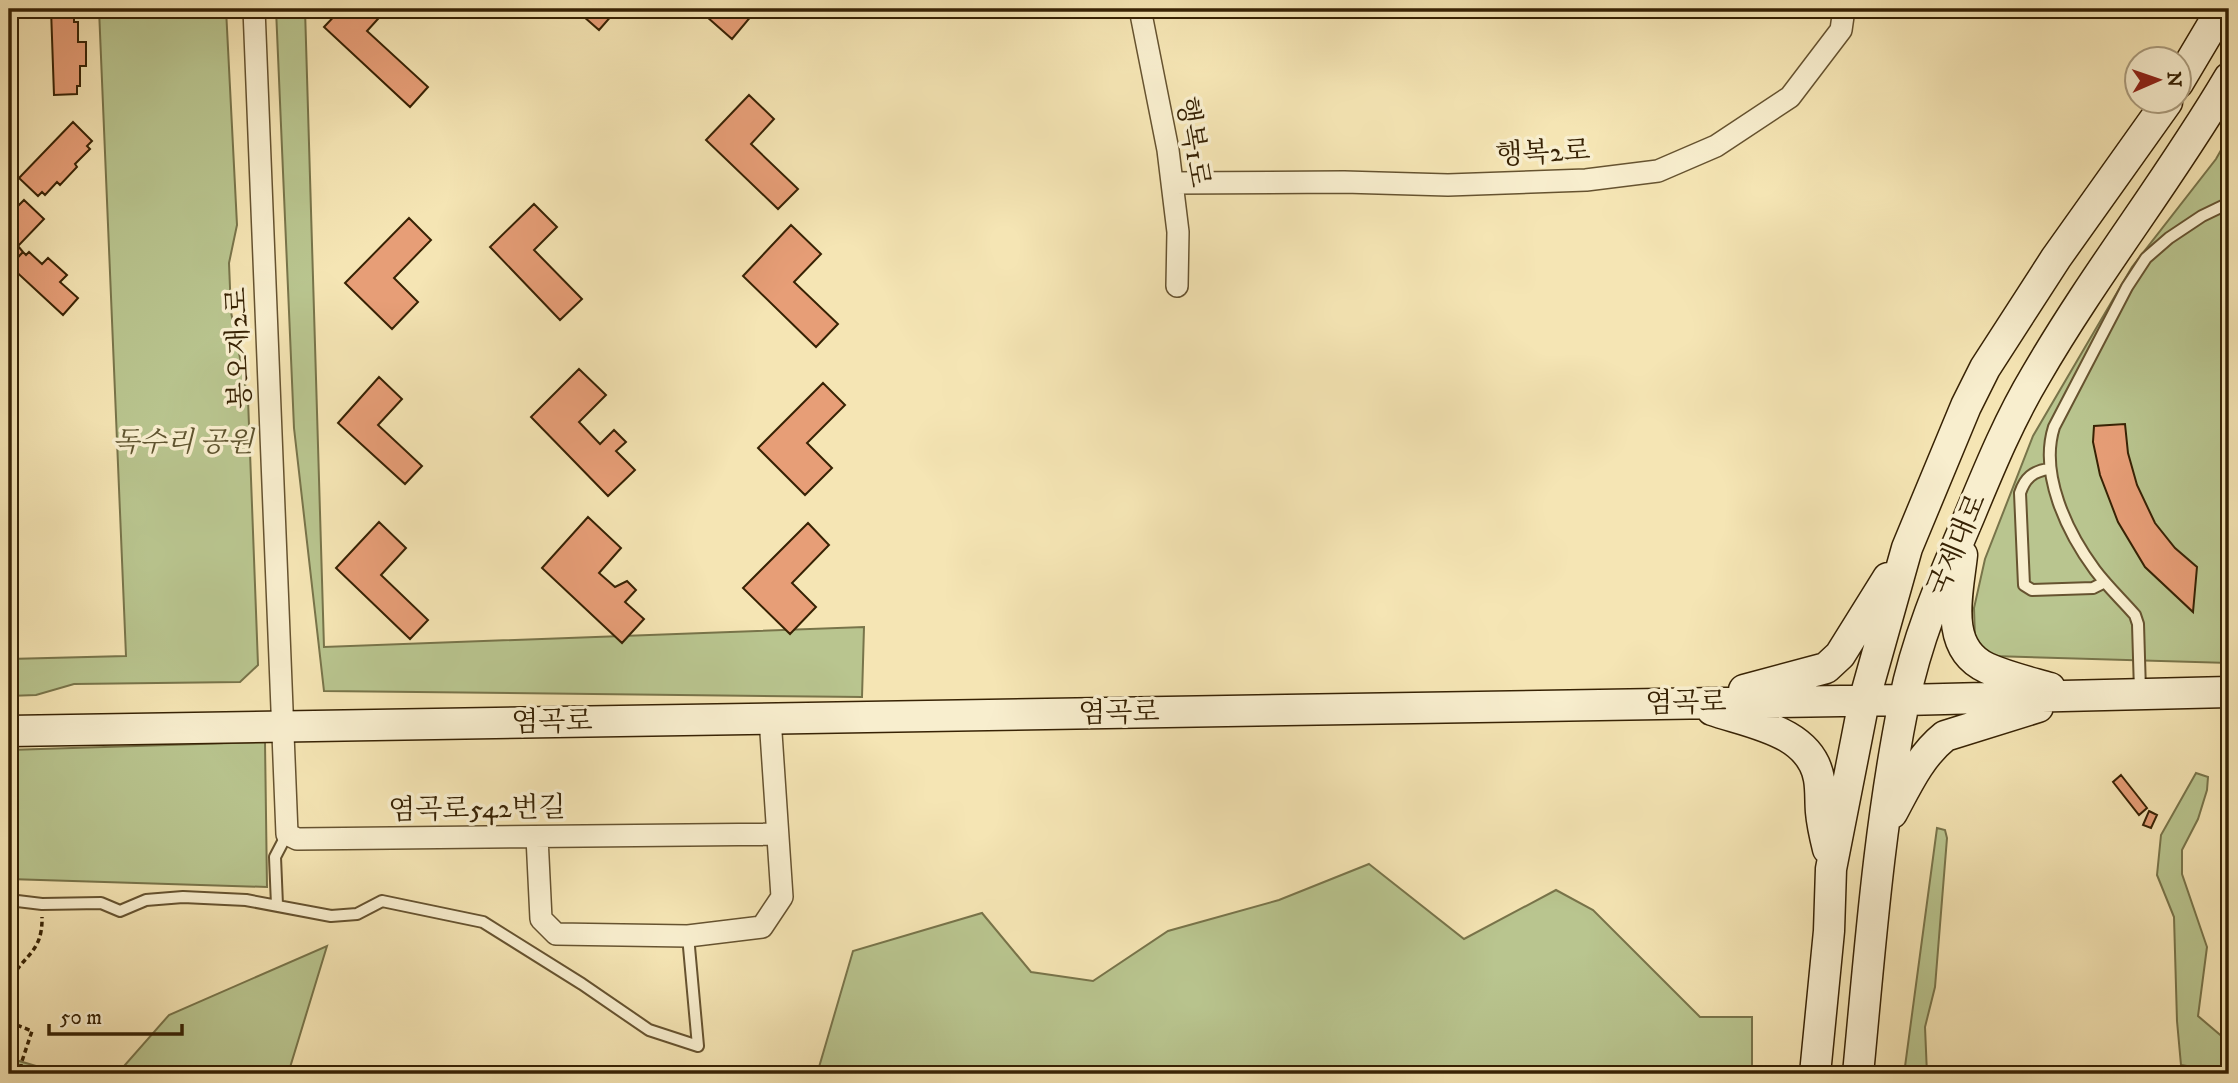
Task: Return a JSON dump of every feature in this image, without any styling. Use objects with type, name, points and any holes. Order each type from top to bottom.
[{"type":"main road","points":[[2192,61],[2222,9]]},
{"type":"main road","name":"국제대로","points":[[1858,1074],[1880,835],[1904,700],[1930,609],[2001,443],[2035,376],[2187,148],[2229,78]]},
{"type":"main road","name":"국제대로","points":[[1815,1074],[1829,931],[1831,869],[1864,701],[1907,548],[1966,406],[1985,368],[2056,258],[2157,116]]},
{"type":"main road","points":[[1964,527],[1956,617],[1963,646],[1984,667],[2077,696]]},
{"type":"main road","points":[[1692,703],[1804,676],[1826,668],[1840,655],[1907,548]]},
{"type":"main road","name":"염곡로","points":[[9,731],[1864,701],[2229,692]]},
{"type":"main road","points":[[1880,835],[1922,760],[1932,746],[1945,736],[2077,696]]},
{"type":"main road","points":[[1692,703],[1786,735],[1804,749],[1813,761],[1819,778],[1821,813],[1831,869]]},
{"type":"street","name":"봉오재2로","points":[[254,9],[282,726]]},
{"type":"street","name":"행복1로","points":[[1140,9],[1168,150],[1178,232],[1177,286]]},
{"type":"street","name":"행복2로","points":[[1172,183],[1344,182],[1447,185],[1586,180],[1658,171],[1716,146],[1790,97],[1841,30],[1844,9]]},
{"type":"street","points":[[537,837],[541,919],[556,934],[688,936],[762,927],[782,897],[771,718]]},
{"type":"street","points":[[282,726],[287,834]]},
{"type":"street","name":"염곡로542번길","points":[[287,834],[297,839],[777,834]]},
{"type":"lane","points":[[2140,694],[2138,624],[2135,615],[2105,582],[2076,541],[2053,486],[2048,444],[2053,427],[2133,277],[2146,258],[2202,216],[2229,203]]},
{"type":"lane","points":[[2049,469],[2033,473],[2023,482],[2020,493],[2024,585],[2032,590],[2093,588],[2105,582]]},
{"type":"lane","points":[[277,905],[275,857],[287,834]]},
{"type":"lane","points":[[9,900],[42,904],[101,903],[120,911],[146,900],[183,897],[246,900],[331,916],[357,914],[382,901],[483,922],[649,1030],[698,1046],[688,936]]},
{"type":"path","points":[[9,985],[13,974],[35,951],[42,925],[42,904]]},
{"type":"path","points":[[9,1022],[32,1031],[21,1064],[21,1074]]},
{"type":"green space","name":"독수리 공원","points":[[99,9],[226,9],[237,225],[229,263],[231,312],[248,399],[258,665],[240,682],[74,684],[36,695],[9,696],[9,659],[126,656]]},
{"type":"green space","points":[[276,9],[305,9],[324,647],[864,627],[862,697],[324,691],[294,428]]},
{"type":"green space","points":[[2229,136],[2229,663],[1992,656],[1975,639],[1974,608],[1985,559],[2033,436],[2132,267],[2216,159]]},
{"type":"green space","points":[[265,742],[267,887],[9,879],[9,750]]},
{"type":"green space","points":[[2196,773],[2208,777],[2207,790],[2198,819],[2182,850],[2182,874],[2207,947],[2198,1016],[2225,1039],[2229,1039],[2229,1063],[2222,1072],[2181,1065],[2174,917],[2157,875],[2161,835]]},
{"type":"green space","points":[[1937,828],[1945,830],[1947,838],[1935,987],[1925,1027],[1927,1074],[1904,1074]]},
{"type":"green space","points":[[1369,864],[1464,939],[1556,890],[1593,910],[1700,1017],[1752,1017],[1752,1074],[817,1074],[853,951],[982,913],[1031,972],[1093,981],[1168,931],[1279,900]]},
{"type":"green space","points":[[327,946],[288,1074],[117,1074],[169,1015]]},
{"type":"green space","points":[[9,1058],[63,1074],[9,1074]]},
{"type":"building","points":[[51,9],[77,9],[77,12],[74,12],[74,22],[78,22],[78,42],[86,42],[86,66],[80,66],[80,86],[77,86],[77,94],[54,95]]},
{"type":"building","points":[[341,9],[387,9],[367,31],[428,87],[410,107],[324,27]]},
{"type":"building","points":[[575,9],[609,9],[614,13],[599,30]]},
{"type":"building","points":[[698,9],[747,9],[753,14],[732,39]]},
{"type":"building","points":[[885,9],[954,9],[954,11],[885,13]]},
{"type":"building","points":[[749,95],[774,119],[751,144],[798,189],[778,209],[706,140]]},
{"type":"building","points":[[73,122],[92,141],[87,146],[90,149],[60,185],[57,182],[45,195],[42,192],[38,196],[19,178]]},
{"type":"building","points":[[24,200],[44,219],[18,246],[23,252],[9,266],[9,215]]},
{"type":"building","points":[[534,204],[557,227],[534,250],[582,299],[560,320],[490,247]]},
{"type":"building","points":[[409,218],[431,240],[394,278],[418,302],[392,329],[345,283]]},
{"type":"building","points":[[791,225],[821,254],[794,282],[838,324],[816,347],[743,276]]},
{"type":"building","points":[[23,252],[26,255],[29,252],[42,264],[48,258],[67,275],[60,282],[78,298],[63,315],[10,266]]},
{"type":"building","points":[[579,369],[606,395],[579,422],[600,444],[614,430],[626,442],[616,451],[635,470],[608,496],[531,417]]},
{"type":"building","points":[[379,377],[402,399],[378,425],[422,466],[405,484],[338,423]]},
{"type":"building","points":[[823,383],[845,405],[807,443],[832,468],[805,495],[758,448]]},
{"type":"building","points":[[2125,424],[2128,453],[2137,485],[2155,523],[2175,548],[2197,567],[2193,612],[2145,567],[2118,522],[2100,475],[2093,442],[2094,426]]},
{"type":"building","points":[[588,517],[621,548],[599,573],[615,587],[627,581],[636,590],[625,602],[644,619],[622,643],[542,568]]},
{"type":"building","points":[[379,522],[406,548],[381,575],[428,620],[410,639],[336,568]]},
{"type":"building","points":[[808,523],[829,545],[792,583],[816,607],[790,634],[743,588]]},
{"type":"building","points":[[2121,775],[2147,808],[2139,815],[2113,782]]},
{"type":"building","points":[[2149,811],[2157,815],[2151,828],[2143,825]]}]
